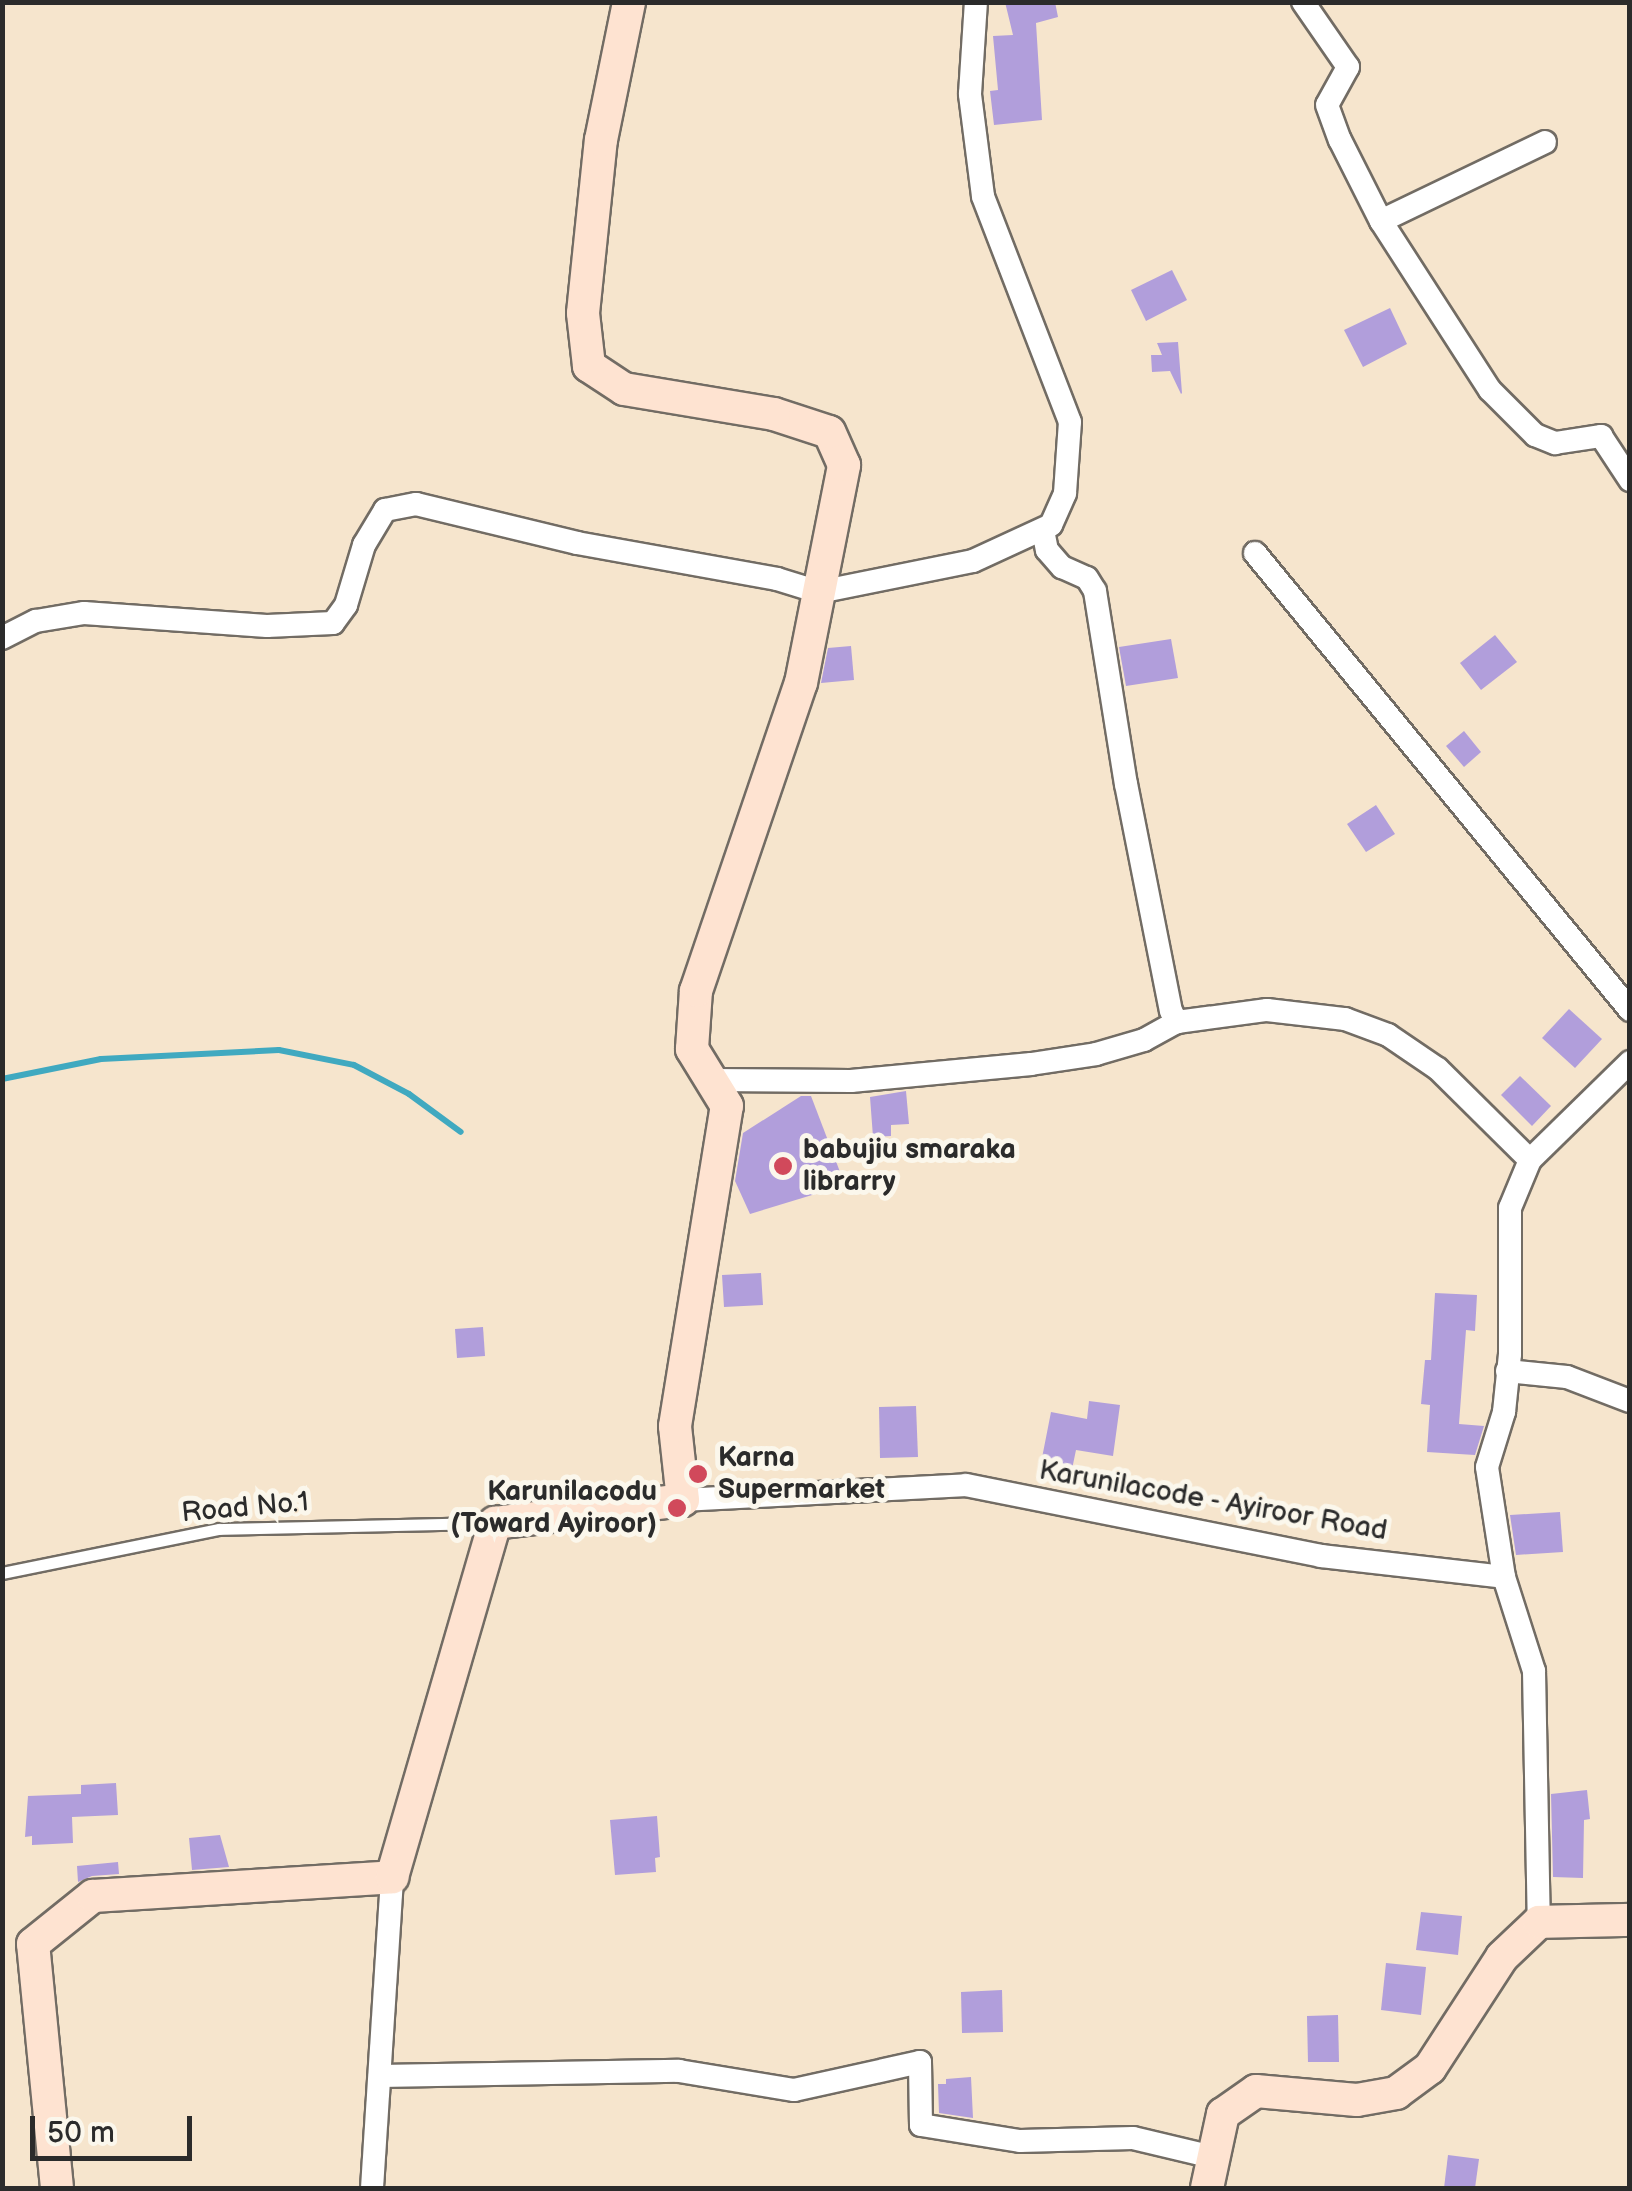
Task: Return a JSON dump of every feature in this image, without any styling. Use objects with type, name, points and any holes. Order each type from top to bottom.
[{"type":"main road","points":[[57,2188],[33,1944],[93,1896],[392,1877],[495,1523],[683,1500],[675,1426],[728,1106],[692,1049],[696,991],[801,683],[844,465],[829,432],[774,414],[624,389],[588,366],[583,313],[597,178],[629,2]]},
{"type":"main road","points":[[1210,2173],[1222,2114],[1256,2091],[1356,2100],[1396,2093],[1430,2068],[1502,1957],[1539,1922],[1630,1920]]},
{"type":"street","points":[[2,638],[36,620],[84,614],[268,626],[333,623],[346,605],[364,545],[378,520],[385,510],[416,504],[577,543],[777,578],[819,592],[973,561],[1044,530],[1051,525],[1065,493],[1070,422],[982,196],[970,94],[976,2]]},
{"type":"street","points":[[1303,2],[1348,66],[1327,106],[1382,221],[1490,390],[1534,435],[1555,442],[1601,436],[1630,480]]},
{"type":"street","points":[[1382,221],[1545,142]]},
{"type":"street","points":[[1044,530],[1046,550],[1062,567],[1087,578],[1095,591],[1126,784],[1171,1012],[1177,1022]]},
{"type":"street","points":[[1256,553],[1630,1010]]},
{"type":"street","points":[[711,1080],[851,1081],[1030,1064],[1112,1050],[1144,1040],[1177,1022],[1267,1010],[1346,1019],[1388,1035],[1438,1069],[1530,1160]]},
{"type":"street","points":[[1539,1922],[1534,1671],[1504,1577],[1487,1467],[1504,1412],[1510,1208],[1530,1160],[1630,1062]]},
{"type":"street","points":[[1507,1371],[1567,1377],[1630,1400]]},
{"type":"street","name":"Karunilacode - Ayiroor Road","points":[[683,1500],[966,1485],[1321,1556],[1504,1577]]},
{"type":"street","points":[[372,2188],[392,1877]]},
{"type":"street","points":[[380,2076],[680,2071],[794,2090],[920,2062],[921,2125],[1020,2140],[1133,2138],[1210,2173]]},
{"type":"lane","name":"Road No.1","points":[[2,1573],[219,1529],[495,1523]]},
{"type":"building","points":[[1005,2],[1055,2],[1058,17],[1036,23],[1042,120],[994,125],[990,91],[998,90],[993,36],[1013,35]]},
{"type":"building","points":[[1172,270],[1187,300],[1146,321],[1131,290]]},
{"type":"building","points":[[1390,308],[1407,344],[1363,367],[1344,330]]},
{"type":"building","points":[[1178,342],[1181,394],[1170,371],[1152,372],[1151,355],[1162,355],[1157,343]]},
{"type":"building","points":[[1495,635],[1517,662],[1481,690],[1460,663]]},
{"type":"building","points":[[1171,639],[1178,678],[1126,686],[1119,647]]},
{"type":"building","points":[[851,646],[854,680],[821,683],[828,648]]},
{"type":"building","points":[[1464,731],[1481,752],[1464,767],[1446,746]]},
{"type":"building","points":[[1376,805],[1395,834],[1366,852],[1347,824]]},
{"type":"building","points":[[1569,1009],[1602,1039],[1575,1068],[1542,1038]]},
{"type":"building","points":[[1520,1076],[1551,1106],[1532,1126],[1501,1095]]},
{"type":"building","points":[[906,1091],[909,1124],[891,1125],[891,1136],[873,1137],[870,1097]]},
{"type":"building","name":"babujiu smaraka librarry","points":[[801,1096],[811,1096],[845,1185],[750,1214],[735,1181],[743,1133]]},
{"type":"building","points":[[761,1273],[763,1305],[724,1307],[722,1275]]},
{"type":"building","points":[[1435,1293],[1477,1295],[1475,1331],[1466,1330],[1459,1424],[1484,1426],[1475,1455],[1427,1452],[1430,1405],[1421,1404],[1425,1360],[1431,1360]]},
{"type":"building","points":[[483,1327],[485,1356],[457,1358],[455,1329]]},
{"type":"building","points":[[1089,1401],[1120,1405],[1113,1456],[1076,1450],[1071,1474],[1040,1468],[1051,1412],[1087,1419]]},
{"type":"building","points":[[916,1406],[918,1457],[880,1458],[879,1407]]},
{"type":"building","points":[[1560,1512],[1563,1552],[1516,1555],[1510,1515]]},
{"type":"building","points":[[116,1783],[118,1815],[72,1817],[73,1843],[32,1845],[32,1836],[25,1837],[28,1796],[81,1794],[81,1785]]},
{"type":"building","points":[[1587,1790],[1590,1819],[1584,1820],[1583,1878],[1553,1877],[1551,1794]]},
{"type":"building","points":[[657,1816],[660,1857],[655,1858],[656,1872],[615,1875],[610,1820]]},
{"type":"building","points":[[220,1835],[229,1867],[192,1870],[189,1838]]},
{"type":"building","points":[[118,1862],[119,1874],[92,1876],[78,1882],[77,1866]]},
{"type":"building","points":[[1421,1912],[1462,1916],[1458,1955],[1416,1950]]},
{"type":"building","points":[[1386,1963],[1426,1967],[1421,2015],[1381,2010]]},
{"type":"building","points":[[1002,1990],[1003,2032],[962,2033],[961,1992]]},
{"type":"building","points":[[1338,2015],[1339,2062],[1308,2062],[1307,2016]]},
{"type":"building","points":[[971,2077],[973,2118],[939,2113],[938,2084],[946,2084],[946,2079]]},
{"type":"building","points":[[1448,2155],[1479,2159],[1475,2188],[1444,2188]]},
{"type":"waterway","points":[[2,1079],[101,1059],[279,1050],[354,1065],[409,1094],[461,1132]]},
{"type":"place","name":"babujiu smaraka librarry","points":[[783,1166]]},
{"type":"place","name":"Karna Supermarket","points":[[698,1474]]},
{"type":"place","name":"Karunilacodu (Toward Ayiroor)","points":[[677,1508]]}]
